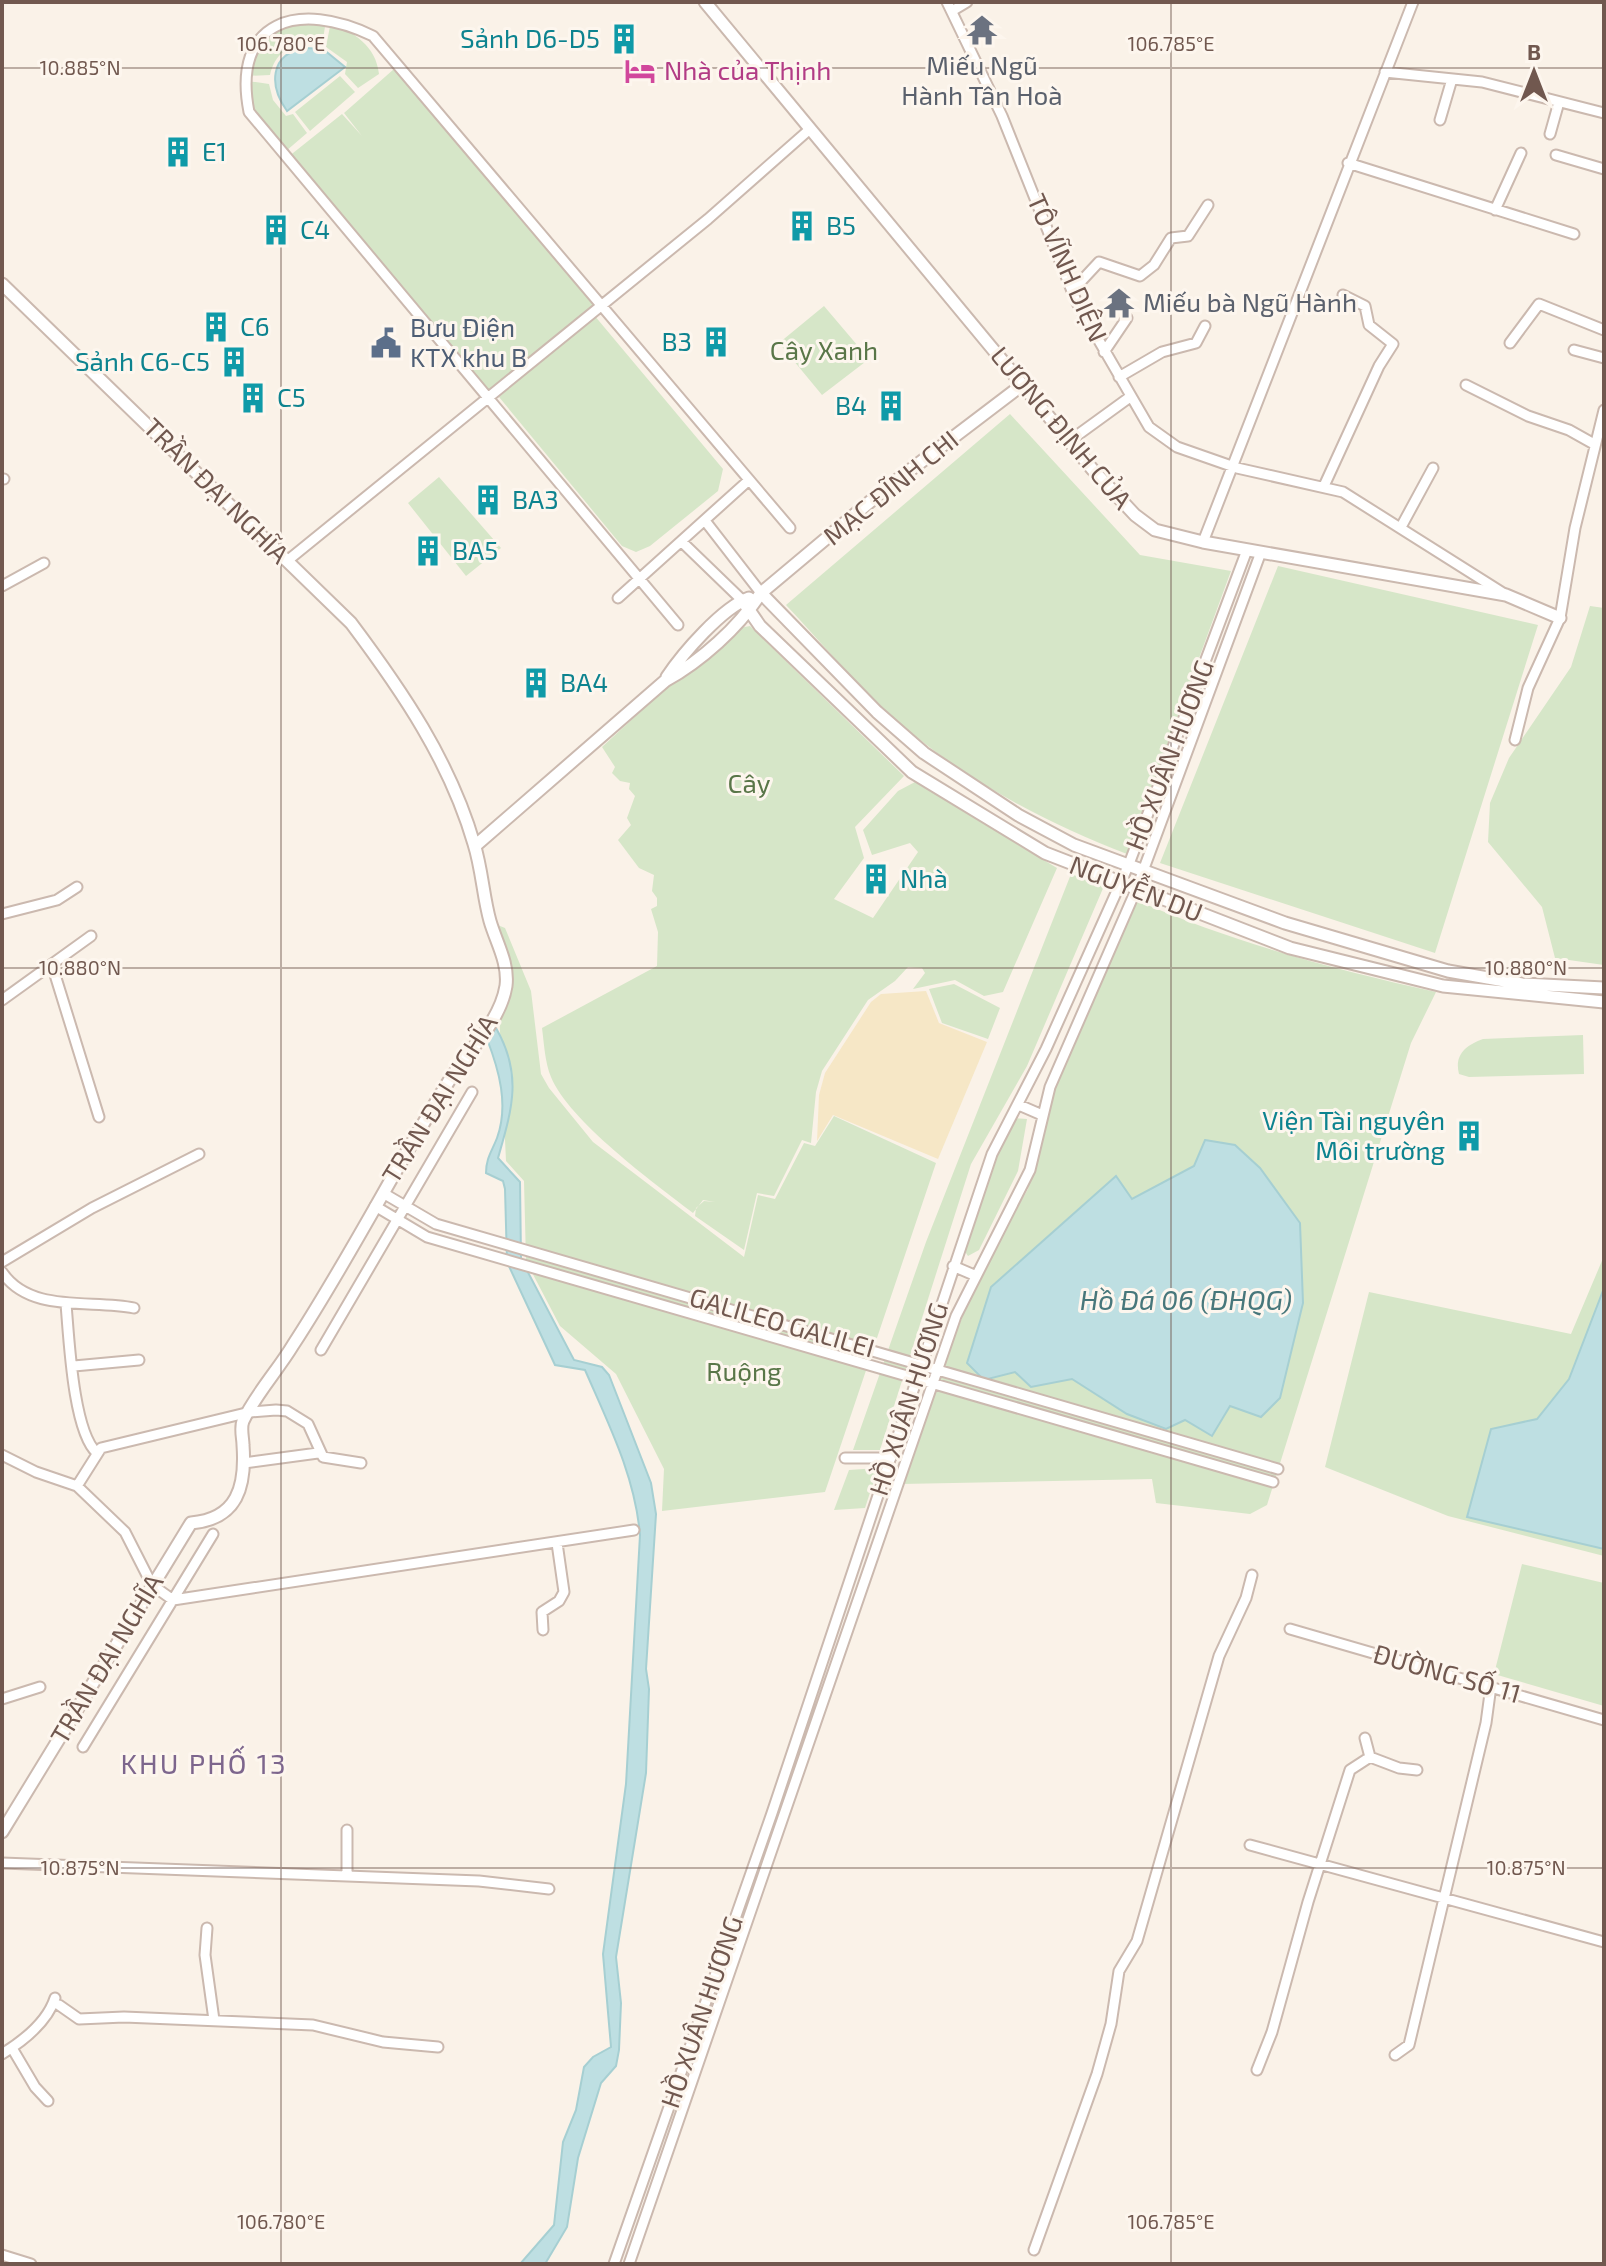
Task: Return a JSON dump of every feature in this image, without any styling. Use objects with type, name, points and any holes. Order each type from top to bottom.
[{"type":"street","name":"LƯƠNG ĐỊNH CỦA","points":[[705,2],[1068,442],[1135,515],[1155,530],[1203,542],[1506,595],[1560,618]]},
{"type":"street","points":[[950,7],[967,2]]},
{"type":"street","points":[[1203,542],[1413,2]]},
{"type":"street","name":"TÔ VĨNH DIỆN","points":[[950,7],[1002,116],[1072,291],[1130,397],[1144,420],[1161,438],[1232,466],[1324,486],[1365,503],[1506,595]]},
{"type":"street","points":[[678,625],[249,112],[245,64],[262,30],[273,21],[289,15],[315,12],[348,18],[373,36],[790,528]]},
{"type":"street","points":[[1385,72],[1482,82],[1604,113]]},
{"type":"street","points":[[1440,120],[1452,79]]},
{"type":"street","points":[[1550,134],[1559,102]]},
{"type":"street","points":[[287,561],[601,306],[810,129]]},
{"type":"street","points":[[1495,210],[1521,153]]},
{"type":"street","points":[[1556,155],[1604,169]]},
{"type":"street","points":[[1348,163],[1574,234]]},
{"type":"street","points":[[1072,291],[1099,262],[1140,276],[1154,265],[1171,238],[1188,236],[1208,205]]},
{"type":"street","name":"TRẦN ĐẠI NGHĨA","points":[[2,284],[351,623],[415,711],[449,778],[475,846],[490,921],[504,960],[506,986],[491,1023],[447,1082],[302,1331],[241,1423],[244,1477],[231,1504],[224,1513],[208,1521],[191,1523],[2,1832]]},
{"type":"street","points":[[1324,486],[1379,366],[1393,344],[1369,325],[1365,306],[1343,295]]},
{"type":"street","points":[[1510,343],[1539,304],[1604,330]]},
{"type":"street","points":[[1104,352],[1127,318]]},
{"type":"street","points":[[1119,377],[1162,352],[1196,343],[1205,326]]},
{"type":"street","points":[[1574,350],[1604,358]]},
{"type":"street","name":"MẠC ĐĨNH CHI","points":[[475,846],[665,681],[690,667],[746,605],[884,490],[1022,385]]},
{"type":"street","points":[[1466,385],[1594,444]]},
{"type":"street","points":[[1068,442],[1130,397]]},
{"type":"street","points":[[1515,740],[1528,688],[1560,618],[1575,528],[1604,410]]},
{"type":"street","points":[[1401,527],[1433,468]]},
{"type":"street","points":[[618,598],[706,522],[749,480]]},
{"type":"street","points":[[706,522],[761,593]]},
{"type":"street","points":[[682,542],[746,605]]},
{"type":"street","name":"HỒ XUÂN HƯƠNG","points":[[614,2264],[772,1813],[992,1154],[1019,1105],[1121,883],[1247,550]]},
{"type":"street","name":"HỒ XUÂN HƯƠNG","points":[[629,2264],[785,1818],[937,1367],[974,1275],[1030,1170],[1050,1087],[1136,890],[1261,552]]},
{"type":"street","points":[[2,586],[44,563]]},
{"type":"street","name":"NGUYỄN DU","points":[[761,593],[877,712],[924,753],[1018,815],[1074,845],[1285,923],[1448,971],[1522,984],[1604,988]]},
{"type":"street","name":"NGUYỄN DU","points":[[746,605],[760,626],[912,772],[1017,838],[1067,863],[1290,948],[1443,986],[1604,1002]]},
{"type":"street","points":[[1067,863],[1074,845]]},
{"type":"street","points":[[2,914],[57,900],[77,887]]},
{"type":"street","points":[[2,1000],[91,936]]},
{"type":"street","points":[[52,965],[99,1117]]},
{"type":"street","points":[[1443,986],[1448,971]]},
{"type":"street","points":[[321,1350],[472,1092]]},
{"type":"street","points":[[1019,1105],[1042,1115]]},
{"type":"street","points":[[2,1262],[92,1208],[199,1154]]},
{"type":"street","name":"GALILEO GALILEI","points":[[383,1193],[447,1227],[937,1367],[1278,1469]]},
{"type":"street","name":"GALILEO GALILEI","points":[[375,1206],[427,1237],[915,1381],[1273,1482]]},
{"type":"street","points":[[442,1241],[447,1227]]},
{"type":"street","points":[[953,1266],[974,1275]]},
{"type":"street","points":[[2,1272],[31,1293],[66,1304],[114,1303],[134,1308]]},
{"type":"street","points":[[66,1304],[87,1441],[97,1453]]},
{"type":"street","points":[[74,1366],[139,1360]]},
{"type":"street","points":[[77,1486],[101,1448],[250,1412],[287,1411],[301,1419],[313,1432],[318,1453]]},
{"type":"street","points":[[244,1463],[318,1453],[327,1459],[361,1463]]},
{"type":"street","points":[[2,1455],[36,1472],[77,1486],[125,1532],[152,1585],[173,1600],[634,1530]]},
{"type":"street","points":[[845,1458],[891,1458]]},
{"type":"street","points":[[83,1747],[213,1534]]},
{"type":"street","points":[[543,1630],[542,1612],[559,1601],[564,1592],[557,1543]]},
{"type":"street","points":[[1034,2250],[1097,2074],[1111,2024],[1119,1971],[1137,1941],[1219,1656],[1246,1598],[1252,1575]]},
{"type":"street","name":"ĐƯỜNG SỐ 11","points":[[1290,1629],[1604,1720]]},
{"type":"street","points":[[1395,2055],[1409,2045],[1486,1723],[1491,1686]]},
{"type":"street","points":[[2,1699],[40,1687]]},
{"type":"street","points":[[1365,1738],[1370,1757]]},
{"type":"street","points":[[1370,1757],[1399,1768],[1417,1770]]},
{"type":"street","points":[[1257,2070],[1272,2032],[1319,1864],[1350,1770],[1370,1757]]},
{"type":"street","points":[[772,1813],[785,1818]]},
{"type":"street","points":[[347,1830],[347,1875]]},
{"type":"street","points":[[1250,1845],[1604,1942]]},
{"type":"street","points":[[2,1863],[479,1881],[549,1889]]},
{"type":"street","points":[[207,1928],[205,1955],[214,2020]]},
{"type":"street","points":[[2,2054],[45,2017],[57,2001],[79,2019],[214,2020],[313,2025],[383,2042],[438,2047]]},
{"type":"street","points":[[12,2048],[28,2078],[48,2101]]},
{"type":"street","points":[[2,2255],[31,2264]]},
{"type":"green space","points":[[326,20],[322,46],[289,48],[277,58],[270,75],[245,76],[258,39],[288,22]]},
{"type":"green space","points":[[331,21],[362,41],[377,64],[379,74],[358,88],[345,74],[347,62],[326,47]]},
{"type":"green space","points":[[394,69],[600,307],[485,398],[288,157],[342,114],[362,136],[344,113]]},
{"type":"green space","points":[[340,76],[355,92],[310,131],[295,112]]},
{"type":"green space","points":[[248,81],[269,84],[273,100],[286,116],[293,114],[307,133],[286,151],[249,108]]},
{"type":"green space","name":"Cây Xanh","points":[[824,306],[869,359],[822,395],[779,343]]},
{"type":"green space","points":[[594,315],[723,469],[718,491],[650,546],[636,552],[622,546],[499,397]]},
{"type":"green space","points":[[1010,414],[1140,555],[1231,571],[1127,854],[1029,810],[937,753],[869,695],[786,605]]},
{"type":"green space","points":[[439,477],[501,548],[466,576],[408,503]]},
{"type":"green space","points":[[1278,566],[1538,625],[1435,953],[1160,863]]},
{"type":"green space","points":[[1590,606],[1604,608],[1604,965],[1555,958],[1542,907],[1488,842],[1490,803],[1509,758],[1571,667]]},
{"type":"green space","name":"Cây","points":[[750,626],[904,776],[855,827],[864,858],[834,899],[873,918],[918,852],[910,843],[872,855],[863,830],[898,791],[915,782],[1057,868],[1003,992],[984,996],[955,980],[913,989],[925,973],[922,968],[908,967],[895,981],[868,1000],[822,1071],[816,1092],[811,1143],[802,1140],[774,1196],[757,1193],[744,1250],[695,1216],[696,1209],[693,1213],[636,1168],[575,1113],[551,1077],[542,1028],[657,966],[658,932],[651,909],[657,906],[657,898],[652,891],[654,875],[639,868],[618,840],[631,825],[627,818],[635,796],[629,789],[630,783],[620,781],[612,773],[615,767],[602,747],[729,630]]},
{"type":"green space","points":[[1071,874],[1104,886],[1027,1066],[971,1164],[880,1450],[853,1450],[926,1242]]},
{"type":"green space","points":[[1138,901],[1211,930],[1285,954],[1436,992],[1411,1043],[1267,1505],[1250,1514],[1156,1503],[1152,1479],[901,1484],[943,1365],[981,1271],[1028,1189],[1046,1101],[1128,906]],"holes":[[[1194,1166],[1127,1414],[1072,1379],[1032,1387],[1016,1372],[1057,1231],[1116,1177],[1132,1199]]]},
{"type":"green space","name":"Ruộng","points":[[495,924],[505,928],[531,991],[541,1074],[549,1088],[593,1142],[744,1257],[758,1195],[775,1199],[804,1143],[815,1146],[834,1116],[936,1163],[825,1492],[662,1511],[664,1469],[616,1374],[560,1326],[526,1261],[524,1181],[506,1161],[499,1010],[512,974]]},
{"type":"green space","points":[[954,984],[1000,1008],[988,1039],[942,1023],[929,989]]},
{"type":"green space","points":[[1583,1035],[1584,1074],[1469,1077],[1459,1074],[1460,1056],[1471,1044],[1483,1039]]},
{"type":"green space","points":[[1014,1118],[1027,1119],[1018,1171],[979,1250],[968,1256],[964,1250],[994,1158]]},
{"type":"green space","points":[[1604,1256],[1604,1288],[1569,1379],[1537,1419],[1491,1429],[1467,1517],[1604,1549],[1604,1556],[1448,1516],[1325,1467],[1369,1292],[1571,1334]]},
{"type":"green space","points":[[878,1468],[865,1508],[834,1510],[849,1470]]},
{"type":"green space","points":[[1522,1564],[1604,1583],[1604,1706],[1494,1674]]},
{"type":"sand","points":[[926,991],[939,1023],[987,1042],[938,1159],[833,1115],[817,1141],[819,1095],[825,1073],[871,1002],[881,994]]},
{"type":"water","points":[[305,48],[323,49],[345,67],[287,111],[277,91],[276,72],[284,57]]},
{"type":"water","points":[[496,1028],[510,1061],[512,1077],[511,1108],[498,1158],[520,1182],[521,1259],[574,1360],[602,1367],[609,1375],[651,1483],[656,1514],[646,1669],[649,1689],[646,1773],[616,1957],[621,2003],[619,2050],[616,2066],[601,2083],[578,2158],[567,2227],[545,2264],[520,2264],[554,2225],[563,2142],[576,2110],[584,2067],[593,2057],[611,2047],[603,1954],[626,1784],[640,1535],[627,1471],[585,1370],[555,1365],[507,1262],[505,1189],[503,1181],[486,1173],[502,1113],[499,1075],[487,1039]]},
{"type":"water","name":"Hồ Đá 06 (ĐHQG)","points":[[1205,1140],[1235,1145],[1260,1168],[1300,1223],[1303,1303],[1280,1398],[1261,1417],[1230,1406],[1212,1436],[1185,1420],[1166,1429],[1127,1414],[1072,1379],[1031,1387],[1015,1372],[984,1380],[967,1363],[991,1287],[1116,1176],[1132,1199],[1194,1166]]},
{"type":"water","points":[[1604,1288],[1604,1549],[1467,1517],[1491,1429],[1537,1419],[1569,1379]]},
{"type":"place","name":"Miếu Ngũ Hành Tân Hoà","points":[[982,30]]},
{"type":"place","name":"Sảnh D6-D5","points":[[624,39]]},
{"type":"place","name":"Nhà của Thịnh","points":[[640,71]]},
{"type":"place","name":"E1","points":[[178,152]]},
{"type":"place","name":"B5","points":[[802,226]]},
{"type":"place","name":"C4","points":[[276,230]]},
{"type":"place","name":"Miếu bà Ngũ Hành","points":[[1119,303]]},
{"type":"place","name":"C6","points":[[216,327]]},
{"type":"place","name":"B3","points":[[716,342]]},
{"type":"place","name":"Bưu Điện KTX khu B","points":[[386,343]]},
{"type":"place","name":"Sảnh C6-C5","points":[[234,362]]},
{"type":"place","name":"C5","points":[[253,398]]},
{"type":"place","name":"B4","points":[[891,406]]},
{"type":"place","name":"BA3","points":[[488,500]]},
{"type":"place","name":"BA5","points":[[428,551]]},
{"type":"place","name":"BA4","points":[[536,683]]},
{"type":"place","name":"Nhà","points":[[876,879]]},
{"type":"place","name":"Viện Tài nguyên Môi trường","points":[[1469,1136]]},
{"type":"district","name":"KHU PHỐ 13","points":[[204,1764]]}]
